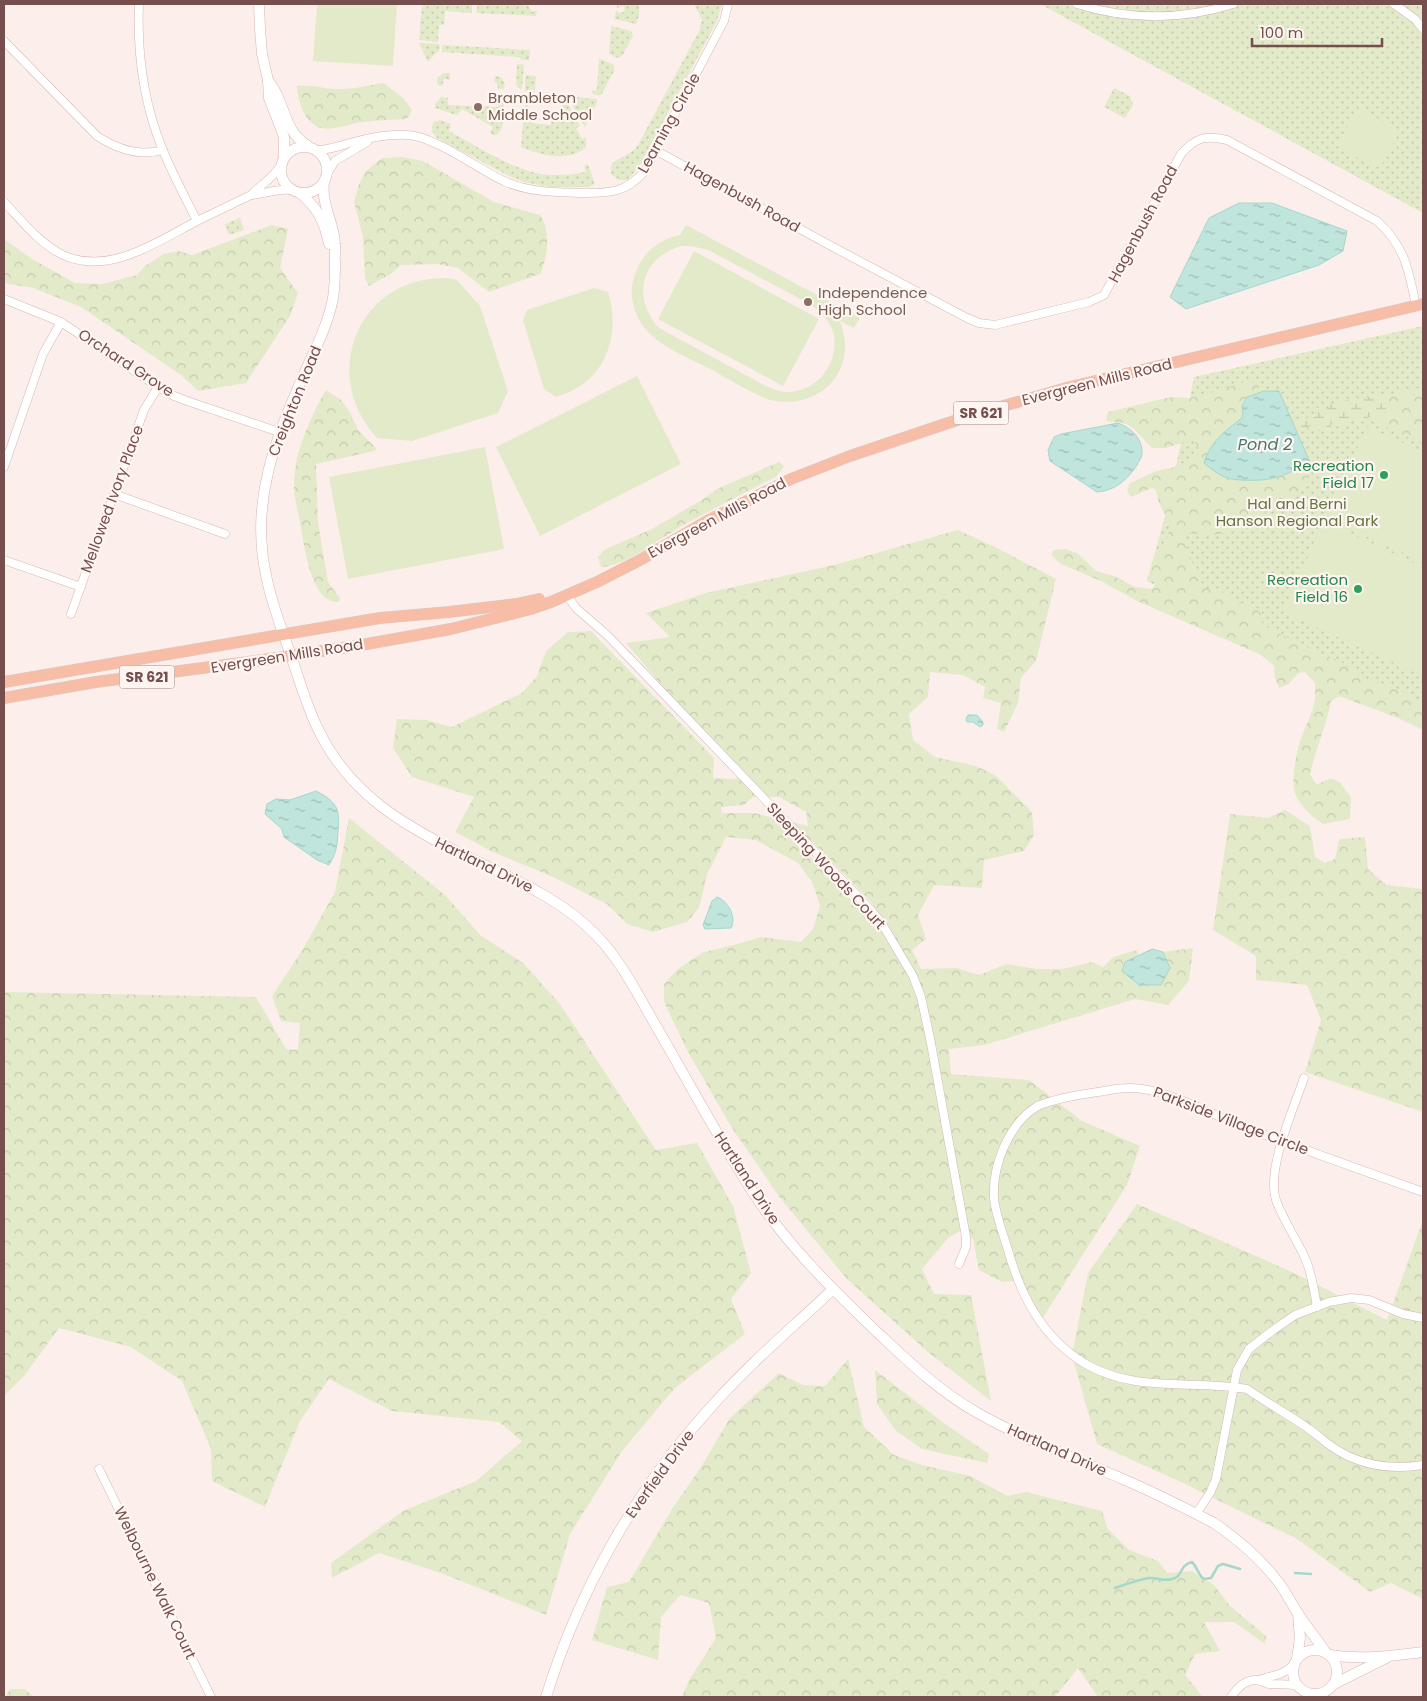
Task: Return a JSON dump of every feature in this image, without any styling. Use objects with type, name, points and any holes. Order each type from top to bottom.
[{"type":"main road","name":"Creighton Road","points":[[259,4],[269,98],[284,137],[282,179],[314,206],[322,218],[329,247],[334,256]]},
{"type":"main road","name":"Creighton Road","points":[[268,80],[277,95],[293,133],[300,141],[313,148],[326,160],[324,202],[336,246],[334,256],[335,284],[329,315],[279,432],[264,488],[261,525],[265,573],[291,656]]},
{"type":"main road","points":[[283,161],[295,148],[313,148]]},
{"type":"main road","points":[[296,191],[314,191],[326,178]]},
{"type":"main road","name":"Evergreen Mills Road","points":[[4,698],[96,682],[131,679],[291,656],[451,629],[531,609],[597,582],[709,520],[791,479],[850,456],[972,416],[1070,387],[1420,305]]},
{"type":"main road","name":"Evergreen Mills Road","points":[[4,682],[380,618],[488,608],[566,594]]},
{"type":"main road","points":[[291,656],[296,650],[304,646],[442,623],[467,617],[488,608]]},
{"type":"main road","name":"Hartland Drive","points":[[291,656],[317,727],[329,750],[347,775],[366,795],[390,814],[423,835],[564,907],[581,920],[600,939],[628,977],[754,1194],[785,1236],[832,1290],[910,1363],[942,1390],[971,1409],[1030,1439],[1130,1482],[1196,1514],[1226,1531],[1254,1555],[1280,1584],[1298,1614],[1334,1661],[1337,1675],[1331,1690]]},
{"type":"main road","name":"Everfield Drive","points":[[546,1697],[589,1587],[606,1553],[644,1492],[680,1443],[711,1406],[757,1359],[832,1290]]},
{"type":"main road","name":"Hartland Drive","points":[[1298,1614],[1300,1638],[1293,1672],[1303,1691]]},
{"type":"main road","points":[[1296,1662],[1303,1654],[1316,1650],[1328,1654],[1358,1658],[1389,1657],[1423,1652]]},
{"type":"main road","points":[[1303,1691],[1317,1694],[1331,1690],[1389,1657]]},
{"type":"street","points":[[139,4],[140,44],[148,104],[162,150],[197,221]]},
{"type":"street","name":"Learning Circle","points":[[313,148],[336,148],[376,138],[408,134],[421,138],[507,182],[546,193],[597,193],[618,190],[631,185],[644,172],[724,21],[728,4]]},
{"type":"street","points":[[1077,4],[1116,14],[1157,16],[1196,13],[1233,4]]},
{"type":"street","points":[[1394,4],[1415,19],[1423,29]]},
{"type":"street","points":[[4,41],[97,136],[115,147],[135,152],[162,150]]},
{"type":"street","name":"Hagenbush Road","points":[[655,150],[967,318],[979,324],[994,326],[1089,302],[1104,295],[1181,154],[1196,140],[1215,137],[1227,140],[1377,221],[1389,232],[1400,248],[1420,305]]},
{"type":"street","name":"Learning Circle","points":[[326,178],[335,162],[376,138]]},
{"type":"street","points":[[251,195],[257,188],[274,176],[283,161]]},
{"type":"street","points":[[4,202],[40,240],[52,249],[69,258],[87,261],[113,260],[127,256],[251,195],[279,189],[296,191]]},
{"type":"street","name":"Orchard Grove","points":[[4,299],[61,322],[158,387],[190,402],[279,432]]},
{"type":"street","points":[[4,467],[43,354],[61,322]]},
{"type":"street","name":"Mellowed Ivory Place","points":[[70,614],[144,410],[158,387]]},
{"type":"street","points":[[114,494],[225,534]]},
{"type":"street","points":[[4,560],[81,587]]},
{"type":"street","name":"Sleeping Woods Court","points":[[566,594],[576,608],[607,635],[870,909],[891,937],[913,976],[921,997],[930,1038],[966,1237],[964,1253],[959,1264]]},
{"type":"street","points":[[1304,1078],[1277,1159],[1275,1194],[1276,1200],[1306,1261],[1317,1306]]},
{"type":"street","name":"Parkside Village Circle","points":[[1423,1192],[1282,1141],[1169,1096],[1144,1089],[1117,1088],[1063,1097],[1038,1106],[1018,1123],[1007,1141],[998,1166],[995,1182],[996,1209],[1012,1263],[1029,1303],[1040,1322],[1049,1335],[1063,1348],[1097,1370],[1130,1381],[1247,1389],[1300,1423],[1330,1446],[1366,1464],[1382,1467],[1423,1465]]},
{"type":"street","points":[[1196,1514],[1210,1493],[1216,1479],[1237,1370],[1249,1350],[1289,1319],[1329,1302],[1351,1298],[1369,1300],[1403,1314],[1423,1318]]},
{"type":"street","name":"Welbourne Walk Court","points":[[99,1469],[211,1697]]},
{"type":"street","points":[[1231,1697],[1244,1682],[1283,1674],[1296,1662]]},
{"type":"street","points":[[1259,1680],[1268,1684],[1284,1683],[1303,1691]]},
{"type":"green space","points":[[317,4],[397,4],[393,66],[313,61]]},
{"type":"green space","points":[[422,4],[472,4],[472,13],[445,11],[444,25],[439,25],[438,42],[419,40]]},
{"type":"green space","points":[[478,4],[528,5],[532,12],[537,10],[536,16],[476,13]]},
{"type":"green space","points":[[616,4],[639,4],[639,15],[636,24],[614,19],[616,11],[621,13],[625,11],[623,6],[617,8]]},
{"type":"green space","points":[[694,4],[722,4],[716,23],[638,169],[627,180],[619,180],[611,174],[613,163],[631,152],[638,145],[699,31],[702,20]]},
{"type":"green space","points":[[1040,4],[1423,4],[1423,213]]},
{"type":"green space","points":[[611,26],[631,31],[633,36],[622,56],[617,58],[609,54]]},
{"type":"green space","points":[[419,43],[438,44],[440,45],[439,52],[428,62]]},
{"type":"green space","points":[[442,45],[530,50],[529,60],[522,60],[519,57],[442,52]]},
{"type":"green space","points":[[599,58],[614,65],[614,71],[601,95],[594,94],[592,90],[595,91],[597,89]]},
{"type":"green space","points":[[517,64],[524,66],[521,90],[516,85]]},
{"type":"green space","points":[[445,73],[450,73],[450,80],[444,79],[442,86],[439,86],[437,83],[438,78]]},
{"type":"green space","points":[[527,75],[536,76],[535,92],[525,91],[525,77]]},
{"type":"green space","points":[[495,76],[503,80],[505,86],[503,89],[498,89],[497,83],[494,82]]},
{"type":"green space","points":[[384,83],[404,99],[412,110],[407,119],[369,121],[326,129],[310,122],[306,117],[299,99],[297,86],[346,89]]},
{"type":"green space","points":[[1114,88],[1130,96],[1133,105],[1125,118],[1104,107]]},
{"type":"green space","points":[[441,97],[448,98],[448,105],[498,107],[499,101],[502,101],[504,104],[502,128],[497,135],[492,135],[490,132],[493,127],[462,109],[456,115],[435,108],[435,104]]},
{"type":"green space","points":[[576,97],[597,99],[585,127],[572,105],[573,99]]},
{"type":"green space","points":[[563,98],[565,98],[580,126],[576,128],[582,139],[586,137],[586,147],[571,155],[554,156],[537,153],[521,147],[525,102],[529,107],[529,117],[532,118],[531,123],[551,125],[552,113],[562,113]]},
{"type":"green space","points":[[1361,110],[1396,129],[1398,134],[1381,166],[1376,167],[1341,149],[1339,143],[1355,112]]},
{"type":"green space","points":[[440,120],[451,124],[449,131],[521,169],[539,174],[566,175],[586,172],[584,166],[588,164],[595,184],[589,187],[550,187],[524,182],[509,176],[437,138],[432,126],[434,122]]},
{"type":"green space","points":[[402,157],[423,161],[494,202],[540,215],[546,228],[547,244],[545,260],[540,274],[489,292],[458,268],[437,264],[401,265],[391,274],[369,286],[365,278],[363,237],[354,202],[359,184],[366,171],[382,158]]},
{"type":"green space","points":[[240,218],[244,230],[229,235],[225,224]]},
{"type":"green space","points":[[272,225],[288,229],[280,268],[298,293],[290,316],[246,383],[198,391],[181,375],[81,307],[33,288],[4,283],[4,239],[32,259],[75,283],[102,284],[137,275],[145,266],[164,254],[178,251],[192,255]]},
{"type":"green space","points":[[686,225],[860,318],[854,328],[840,321],[845,340],[845,352],[842,365],[836,377],[828,386],[819,393],[796,401],[770,400],[673,351],[652,336],[637,316],[633,303],[634,277],[640,263],[649,251],[666,239],[680,235]],"holes":[[[681,246],[708,250],[808,303],[823,315],[831,327],[835,343],[830,363],[818,380],[809,387],[799,391],[777,390],[766,386],[659,328],[650,316],[645,304],[644,280],[649,269],[667,252]]]},
{"type":"green space","points":[[694,251],[819,319],[783,386],[658,319]]},
{"type":"green space","points":[[447,278],[457,280],[480,306],[508,391],[498,413],[412,441],[377,438],[359,413],[351,386],[350,359],[357,333],[371,311],[391,293],[416,282]]},
{"type":"green space","points":[[594,288],[608,292],[611,305],[612,332],[605,358],[589,380],[575,389],[556,397],[544,389],[523,320],[527,310]]},
{"type":"green space","name":"Hal and Berni Hanson Regional Park","points":[[1423,326],[1423,713],[1147,581],[1169,502],[1194,377]]},
{"type":"green space","points":[[637,376],[681,464],[540,536],[496,447]]},
{"type":"green space","points":[[1247,381],[1254,382],[1259,386],[1259,390],[1247,397],[1242,406],[1242,418],[1229,428],[1230,478],[1262,479],[1279,477],[1299,469],[1308,470],[1311,473],[1301,491],[1280,506],[1219,534],[1188,533],[1183,535],[1192,562],[1205,588],[1225,593],[1239,602],[1262,610],[1264,626],[1340,661],[1362,677],[1396,688],[1423,703],[1423,730],[1398,718],[1339,696],[1331,701],[1310,774],[1316,785],[1331,778],[1340,783],[1351,797],[1350,819],[1323,824],[1307,811],[1295,793],[1294,775],[1297,753],[1315,701],[1315,683],[1305,672],[1298,673],[1289,684],[1279,688],[1275,678],[1274,666],[1261,655],[1137,601],[1103,582],[1061,564],[1052,556],[1053,550],[1065,549],[1077,553],[1096,571],[1114,576],[1135,587],[1152,589],[1155,584],[1152,565],[1168,535],[1168,521],[1159,503],[1156,490],[1152,488],[1131,497],[1127,491],[1130,483],[1156,471],[1171,468],[1188,461],[1199,449],[1195,442],[1189,441],[1165,448],[1152,448],[1136,431],[1126,424],[1106,421],[1108,412],[1173,397],[1190,398]]},
{"type":"green space","points":[[1423,388],[1423,444],[1367,418],[1361,418],[1386,412],[1387,400],[1382,396]]},
{"type":"green space","points":[[326,390],[341,400],[350,412],[358,430],[377,449],[316,464],[318,523],[328,582],[340,598],[339,602],[329,600],[321,593],[310,571],[294,489],[294,476],[300,446]]},
{"type":"green space","points":[[1382,396],[1387,400],[1386,412],[1349,421],[1341,426],[1334,423],[1331,425],[1331,431],[1327,432],[1324,429],[1316,432],[1311,426],[1297,432],[1294,424],[1317,414],[1316,408],[1328,409],[1329,405],[1351,399]]},
{"type":"green space","name":"Recreation Field 17","points":[[1367,427],[1423,452],[1423,562],[1326,518]]},
{"type":"green space","points":[[485,447],[504,549],[348,579],[329,477]]},
{"type":"green space","points":[[779,462],[784,466],[776,477],[680,527],[630,558],[610,566],[601,567],[598,557],[604,550],[652,529],[719,488]]},
{"type":"green space","name":"Recreation Field 16","points":[[1324,522],[1423,567],[1423,676],[1283,612]]},
{"type":"green space","points":[[958,530],[1056,579],[1036,661],[1021,678],[1018,703],[1004,732],[997,729],[1001,703],[983,698],[985,687],[963,675],[930,672],[928,697],[909,714],[913,740],[935,757],[976,766],[995,775],[1032,812],[1034,835],[1024,851],[984,860],[982,888],[934,885],[918,915],[926,939],[912,950],[921,969],[956,968],[979,975],[1007,964],[1037,969],[1063,969],[1092,962],[1103,967],[1113,957],[1137,950],[1139,955],[1125,962],[1170,968],[1163,952],[1193,948],[1189,981],[1168,1005],[1135,999],[984,1045],[949,1049],[951,1074],[1029,1080],[1082,1121],[1140,1146],[1127,1185],[1042,1319],[1022,1280],[1002,1282],[979,1270],[973,1239],[960,1231],[949,1237],[922,1269],[934,1294],[971,1295],[991,1401],[928,1352],[847,1279],[781,1199],[732,1128],[688,1052],[664,1002],[664,984],[678,969],[704,952],[761,937],[801,942],[813,929],[820,906],[812,882],[798,863],[756,840],[726,837],[707,874],[699,908],[687,922],[653,932],[627,924],[607,904],[551,876],[493,852],[455,832],[474,797],[412,777],[393,748],[397,719],[426,720],[452,727],[522,693],[537,676],[546,651],[568,632],[591,631],[714,758],[713,778],[735,779],[744,773],[665,689],[626,643],[670,637],[646,613],[706,593],[834,565]],"holes":[[[753,797],[779,797],[806,812],[808,826],[754,813],[722,813],[721,807],[744,805]],[[793,838],[812,841],[873,904],[868,918]]]},
{"type":"green space","points":[[1285,810],[1310,826],[1315,857],[1325,863],[1335,859],[1339,839],[1365,837],[1368,869],[1386,885],[1423,889],[1423,1112],[1305,1072],[1321,1020],[1307,985],[1256,980],[1256,956],[1213,930],[1230,814],[1268,818]]},
{"type":"green space","points":[[349,818],[445,895],[480,935],[523,963],[560,1004],[656,1150],[697,1143],[733,1206],[751,1273],[731,1299],[745,1334],[675,1388],[622,1451],[570,1534],[546,1615],[441,1573],[379,1553],[332,1578],[331,1563],[403,1511],[476,1481],[522,1441],[499,1422],[392,1411],[329,1379],[300,1421],[265,1507],[212,1481],[211,1449],[182,1381],[131,1347],[59,1328],[24,1376],[4,1396],[4,992],[256,997],[286,1049],[298,1050],[300,1023],[281,1021],[272,996],[303,949],[335,892]]},
{"type":"green space","points":[[1137,1204],[1290,1271],[1387,1320],[1423,1220],[1423,1599],[1391,1583],[1370,1592],[1297,1539],[1183,1483],[1097,1444],[1072,1355],[1088,1273]]},
{"type":"green space","points":[[848,1359],[864,1427],[894,1455],[922,1465],[970,1476],[1008,1496],[1026,1492],[1102,1511],[1108,1529],[1129,1550],[1158,1561],[1167,1573],[1192,1571],[1214,1585],[1230,1606],[1266,1636],[1265,1644],[1234,1622],[1204,1622],[1220,1651],[1195,1654],[1185,1675],[1203,1697],[1098,1697],[1078,1668],[1055,1697],[682,1697],[689,1680],[716,1638],[709,1603],[680,1595],[661,1617],[658,1660],[592,1640],[607,1587],[629,1582],[672,1509],[701,1467],[730,1418],[779,1373],[803,1385],[825,1386]]},
{"type":"green space","points":[[875,1370],[948,1426],[989,1454],[987,1463],[922,1449],[896,1431],[877,1404]]},
{"type":"green space","points":[[10,1689],[25,1689],[34,1697],[5,1697]]},
{"type":"water","points":[[1239,203],[1272,203],[1347,231],[1343,251],[1319,265],[1186,309],[1170,297],[1209,218]]},
{"type":"water","name":"Pond 2","points":[[1264,391],[1279,391],[1312,467],[1308,470],[1296,470],[1278,477],[1255,480],[1231,479],[1213,470],[1204,463],[1210,449],[1230,427],[1242,418],[1242,406],[1247,397]]},
{"type":"water","points":[[1118,423],[1135,434],[1142,448],[1142,454],[1137,465],[1129,475],[1115,487],[1097,492],[1050,461],[1048,450],[1054,437]]},
{"type":"water","points":[[968,715],[977,715],[983,722],[983,725],[980,727],[973,722],[967,722]]},
{"type":"water","points":[[316,791],[333,802],[337,811],[337,845],[329,865],[317,860],[284,837],[282,829],[265,814],[267,804],[276,799],[290,800]]},
{"type":"water","points":[[717,897],[728,906],[732,914],[733,924],[731,928],[705,929],[703,925],[712,901]]},
{"type":"water","points":[[1152,949],[1163,952],[1170,968],[1161,985],[1139,985],[1122,971],[1125,962]]},
{"type":"waterway","points":[[1115,1588],[1149,1578],[1166,1580],[1176,1578],[1185,1566],[1192,1562],[1200,1576],[1204,1579],[1211,1578],[1218,1566],[1223,1564],[1240,1569]]},
{"type":"waterway","points":[[1295,1573],[1311,1574]]},
{"type":"place","name":"Brambleton Middle School","points":[[478,107]]},
{"type":"place","name":"Independence High School","points":[[808,302]]},
{"type":"place","name":"Recreation Field 17","points":[[1384,475]]},
{"type":"place","name":"Recreation Field 16","points":[[1358,589]]}]
